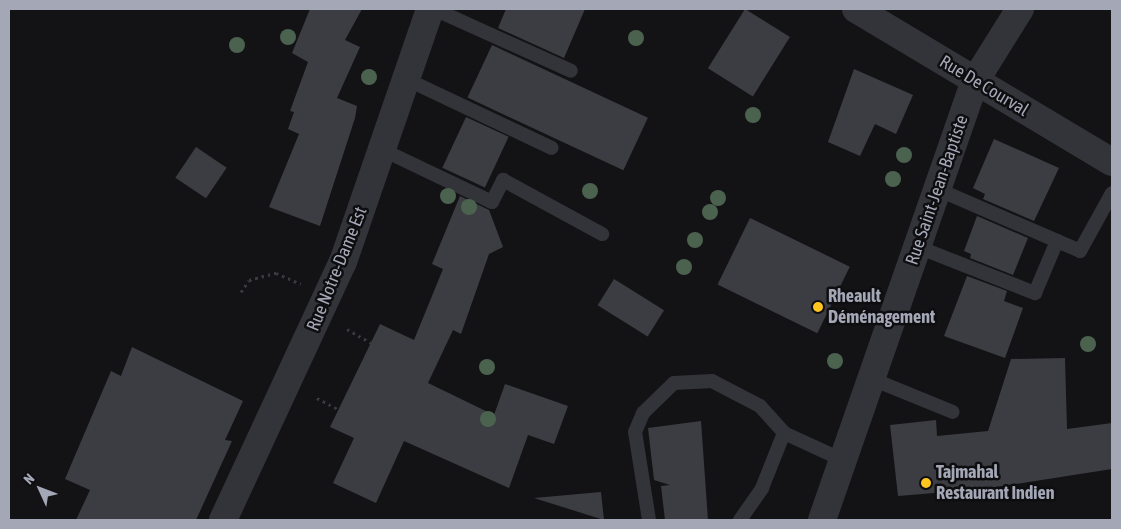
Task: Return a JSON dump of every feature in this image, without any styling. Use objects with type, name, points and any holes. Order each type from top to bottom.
[{"type":"street","name":"Rue Notre-Dame Est","points":[[223,520],[343,262],[430,9]]},
{"type":"street","name":"Rue De Courval","points":[[856,9],[1112,162]]},
{"type":"street","name":"Rue Saint-Jean-Baptiste","points":[[822,520],[975,81],[1020,9]]},
{"type":"lane","points":[[434,9],[571,71]]},
{"type":"lane","points":[[406,79],[552,148]]},
{"type":"lane","points":[[383,150],[492,202],[503,180],[602,234]]},
{"type":"lane","points":[[938,189],[1080,251],[1112,193]]},
{"type":"lane","points":[[918,247],[1035,293],[1057,242]]},
{"type":"lane","points":[[872,379],[953,412]]},
{"type":"lane","points":[[649,520],[635,432],[643,412],[674,383],[712,381],[760,406],[784,433],[843,460]]},
{"type":"lane","points":[[740,520],[762,488],[784,433]]},
{"type":"path","points":[[241,292],[249,280],[276,272],[308,287]]},
{"type":"path","points":[[347,329],[371,343]]},
{"type":"path","points":[[317,398],[338,409]]},
{"type":"building","points":[[310,9],[362,9],[345,40],[360,47],[337,98],[357,106],[355,118],[320,226],[269,207],[299,134],[288,129],[294,112],[290,111],[308,62],[292,53]]},
{"type":"building","points":[[506,9],[585,9],[564,58],[498,28]]},
{"type":"building","points":[[745,9],[790,37],[753,96],[708,68]]},
{"type":"building","points":[[492,45],[648,118],[623,170],[467,98]]},
{"type":"building","points":[[854,69],[913,95],[896,134],[875,124],[860,156],[828,142]]},
{"type":"building","points":[[466,117],[509,137],[485,188],[442,168]]},
{"type":"building","points":[[994,139],[1059,168],[1034,221],[983,199],[985,194],[973,188]]},
{"type":"building","points":[[196,147],[227,168],[206,198],[175,178]]},
{"type":"building","points":[[460,196],[489,210],[503,247],[489,254],[461,334],[453,330],[428,383],[494,415],[505,384],[568,406],[554,444],[528,435],[509,488],[404,441],[376,503],[333,483],[354,438],[330,427],[380,324],[414,340],[443,269],[432,264]]},
{"type":"building","points":[[977,216],[1028,238],[1013,275],[970,258],[971,254],[964,251]]},
{"type":"building","points":[[750,218],[850,267],[817,333],[718,285]]},
{"type":"building","points":[[967,276],[1007,291],[1004,301],[1023,308],[1005,358],[944,336]]},
{"type":"building","points":[[614,279],[664,310],[648,337],[598,305]]},
{"type":"building","points":[[132,347],[243,401],[225,440],[232,441],[196,520],[76,520],[90,490],[65,479],[111,371],[121,376]]},
{"type":"building","points":[[1065,358],[1067,429],[1112,423],[1112,469],[983,489],[898,496],[890,425],[936,420],[937,436],[988,431],[1011,359]]},
{"type":"building","points":[[701,421],[708,520],[665,520],[661,486],[670,485],[654,480],[648,428]]},
{"type":"building","points":[[601,492],[604,520],[534,498]]},
{"type":"place","name":"Rheault Déménagement","points":[[818,307]]},
{"type":"place","name":"Tajmahal Restaurant Indien","points":[[926,483]]}]
